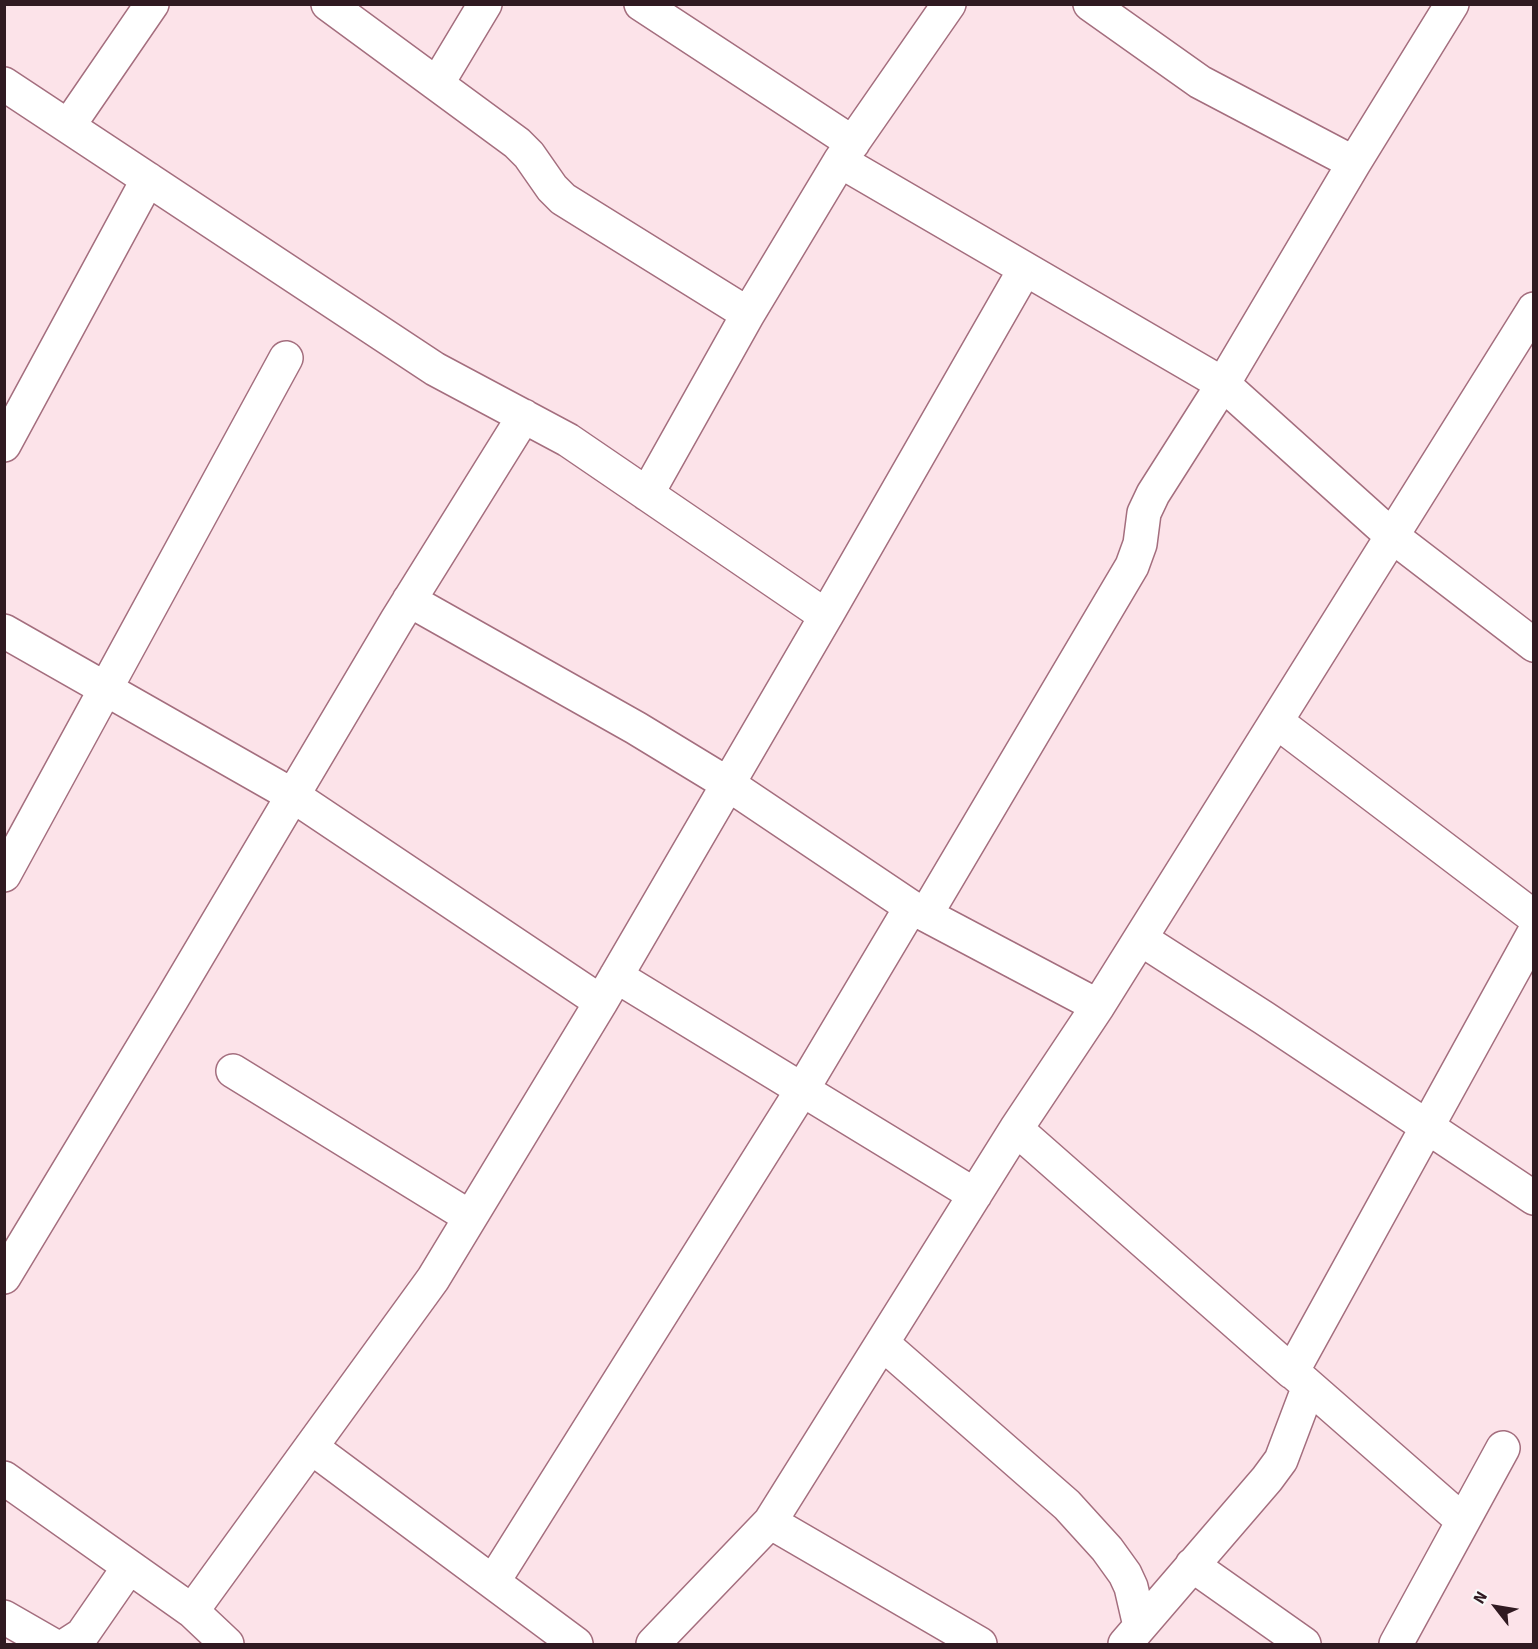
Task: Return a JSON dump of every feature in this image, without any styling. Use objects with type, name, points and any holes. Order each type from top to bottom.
[{"type":"street","points":[[69,125],[152,4]]},
{"type":"street","points":[[328,4],[517,143],[533,160],[562,199],[748,315]]},
{"type":"street","points":[[437,84],[485,4]]},
{"type":"street","points":[[641,4],[846,152],[1025,269],[1223,384],[1392,536],[1533,645]]},
{"type":"street","points":[[647,494],[748,315],[846,152],[949,4]]},
{"type":"street","points":[[1090,4],[1200,82],[1354,163]]},
{"type":"street","points":[[493,1582],[802,1090],[919,911],[1132,566],[1140,544],[1144,513],[1153,494],[1223,384],[1354,163],[1452,4]]},
{"type":"street","points":[[4,84],[435,369],[568,440],[826,616]]},
{"type":"street","points":[[4,445],[148,179]]},
{"type":"street","points":[[192,1611],[433,1279],[608,989],[1025,269]]},
{"type":"street","points":[[653,1644],[771,1522],[1016,1129],[1141,939],[1392,536],[1530,323]]},
{"type":"street","points":[[4,875],[286,358]]},
{"type":"street","points":[[4,1277],[409,600],[524,416]]},
{"type":"street","points":[[409,600],[636,728],[728,784],[919,911],[1098,1006]]},
{"type":"street","points":[[4,631],[292,795],[608,989],[802,1090],[975,1195]]},
{"type":"street","points":[[1277,722],[1533,917]]},
{"type":"street","points":[[1132,1635],[1281,1460],[1300,1379],[1428,1126],[1533,933]]},
{"type":"street","points":[[1141,939],[1428,1126],[1533,1198]]},
{"type":"street","points":[[233,1071],[470,1217]]},
{"type":"street","points":[[1016,1129],[1463,1521]]},
{"type":"street","points":[[882,1343],[1067,1505],[1107,1549],[1125,1574],[1131,1587],[1132,1635]]},
{"type":"street","points":[[311,1447],[576,1644]]},
{"type":"street","points":[[1396,1644],[1503,1448]]},
{"type":"street","points":[[4,1479],[192,1611],[227,1644]]},
{"type":"street","points":[[771,1522],[980,1644]]},
{"type":"street","points":[[1192,1565],[1304,1644]]},
{"type":"street","points":[[68,1644],[82,1635],[129,1567]]},
{"type":"street","points":[[4,1617],[51,1644]]}]
